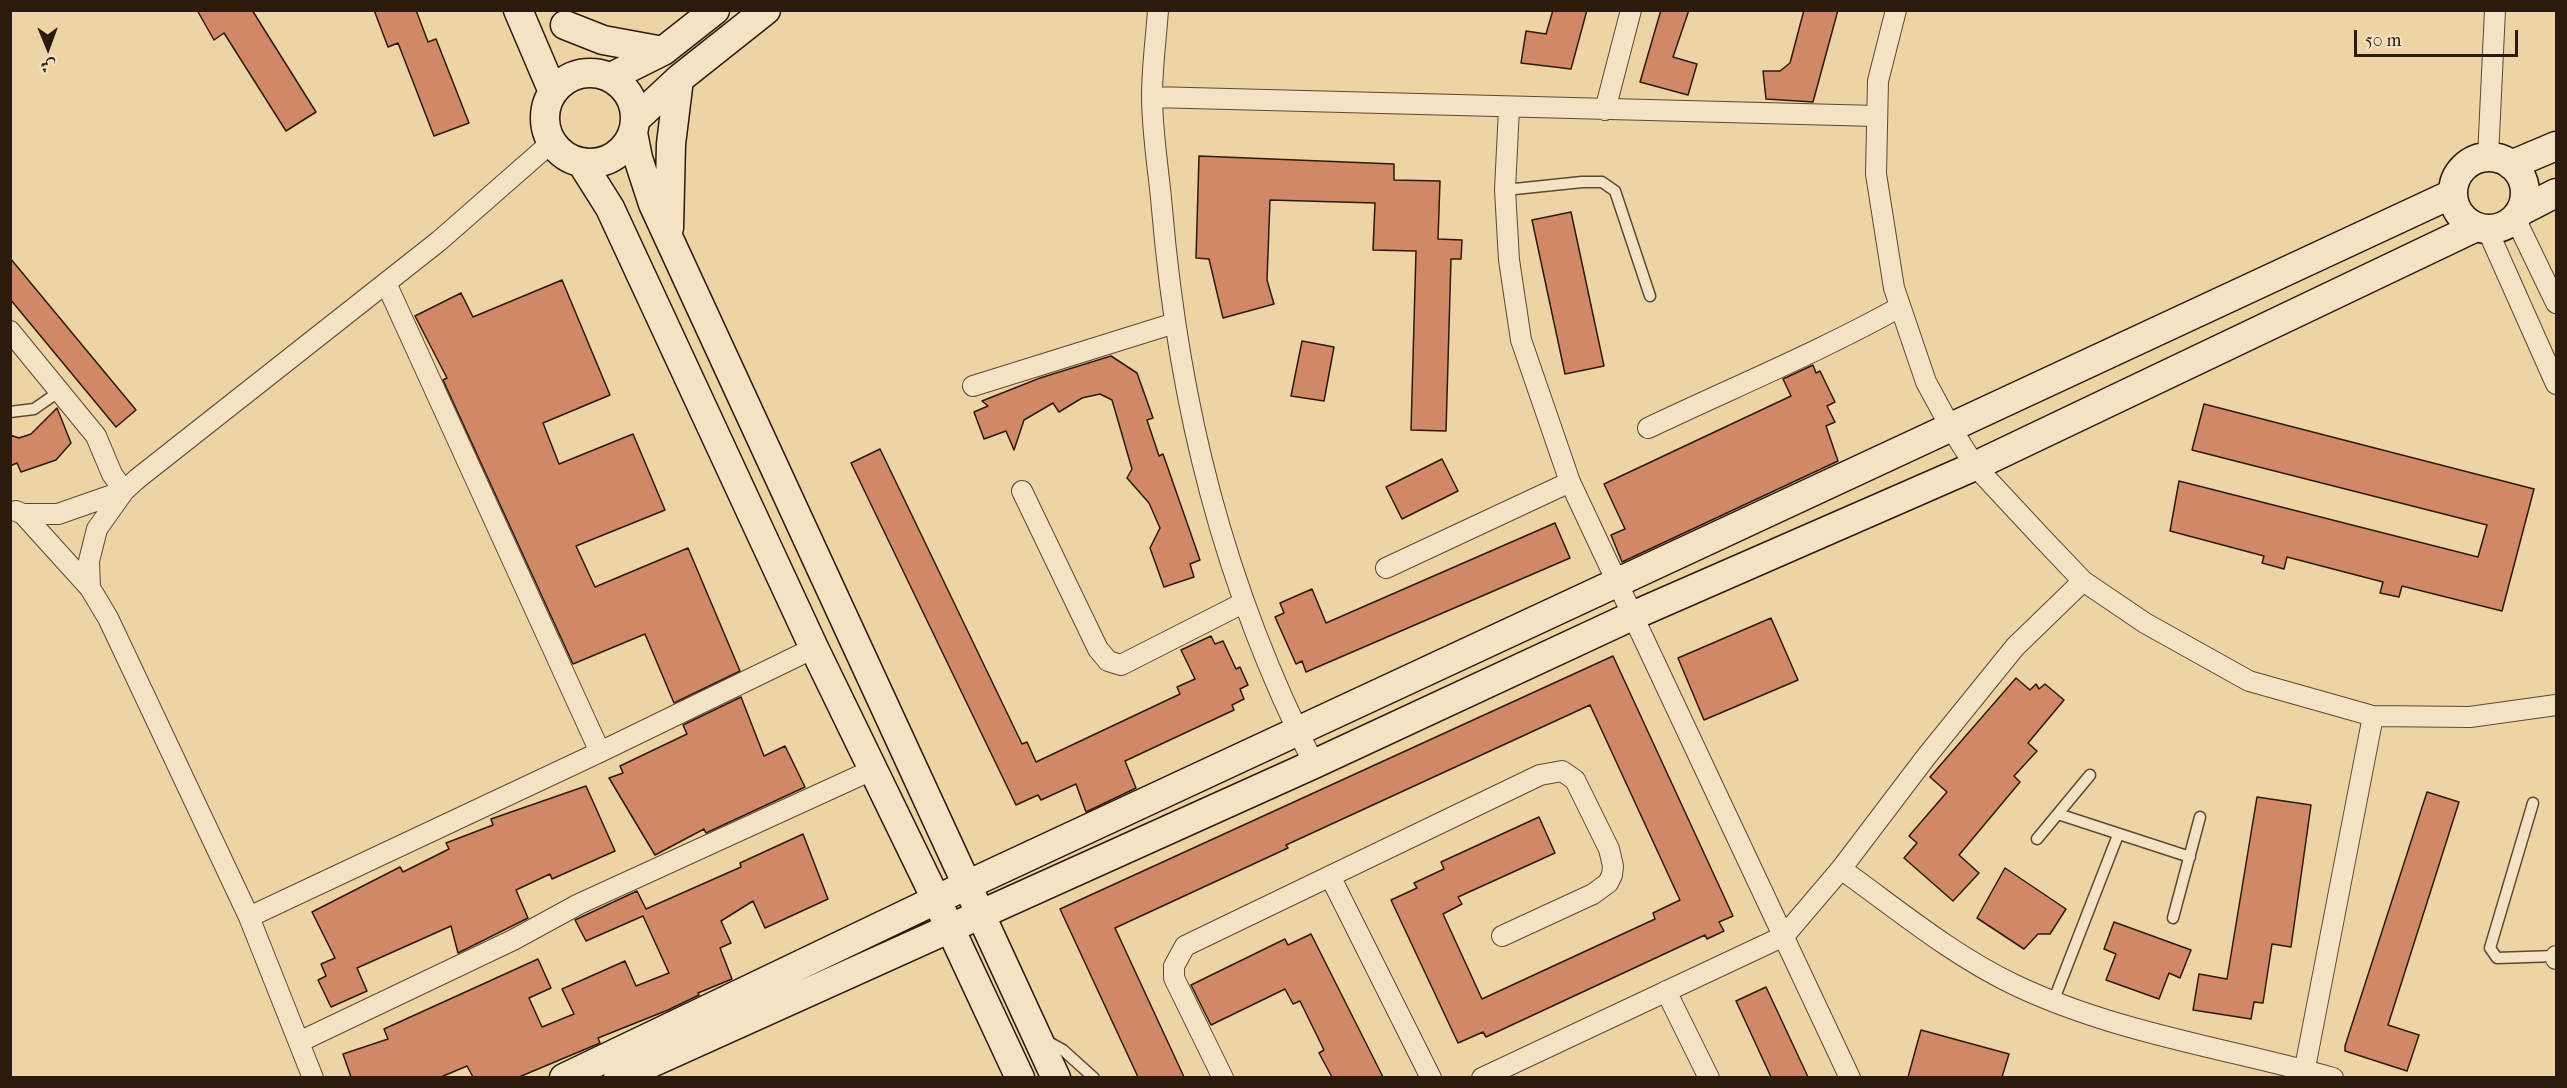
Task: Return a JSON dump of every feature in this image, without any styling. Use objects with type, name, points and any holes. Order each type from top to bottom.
[{"type":"main road","points":[[518,10],[553,92]]},
{"type":"main road","points":[[715,10],[663,51],[601,75],[569,77],[553,92],[545,117],[546,130],[552,142],[564,154],[581,162],[606,160],[618,154],[634,126],[679,80],[766,10]]},
{"type":"main road","points":[[562,18],[603,40],[663,51]]},
{"type":"main road","points":[[562,18],[601,75],[630,95],[645,181],[670,239],[1056,1077]]},
{"type":"main road","points":[[670,239],[669,176],[679,80]]},
{"type":"main road","points":[[2482,228],[2459,215],[2452,194],[2459,173],[2477,159],[2500,161],[2556,146]]},
{"type":"main road","points":[[2500,161],[2523,182],[2524,202],[2518,215]]},
{"type":"main road","points":[[581,162],[610,208],[814,648],[935,901],[951,928],[1020,1077]]},
{"type":"main road","points":[[618,1077],[1314,764],[1632,616],[1975,466],[2482,228],[2506,225],[2518,215],[2556,193]]},
{"type":"main road","points":[[564,1077],[1297,730],[1616,584],[2452,194]]},
{"type":"street","points":[[1158,10],[1152,97],[1175,324],[1203,475],[1243,603],[1297,730],[1314,764]]},
{"type":"street","points":[[1605,110],[1631,10]]},
{"type":"street","points":[[1896,10],[1878,81],[1876,174],[1894,288],[1900,307],[1926,382],[1950,428],[1975,466],[2083,581],[2145,624],[2249,681],[2373,716],[2470,717],[2556,705]]},
{"type":"street","points":[[2495,10],[2500,161]]},
{"type":"street","points":[[1152,97],[1877,116]]},
{"type":"street","points":[[1509,108],[1505,190],[1509,260],[1521,340],[1570,482],[1616,584],[1850,1077]]},
{"type":"street","points":[[90,588],[89,561],[97,529],[124,491],[439,241],[552,142]]},
{"type":"street","points":[[2518,215],[2556,303]]},
{"type":"street","points":[[2482,228],[2556,384]]},
{"type":"street","points":[[386,283],[600,752]]},
{"type":"street","points":[[1648,428],[1818,347],[1850,335],[1900,307]]},
{"type":"street","points":[[973,386],[1175,324]]},
{"type":"street","points":[[10,331],[96,436],[112,474],[124,491]]},
{"type":"street","points":[[1386,568],[1570,482]]},
{"type":"street","points":[[17,511],[58,514],[124,491]]},
{"type":"street","points":[[1022,491],[1098,649],[1113,664],[1121,665],[1243,603]]},
{"type":"street","points":[[17,511],[90,588],[108,618],[249,916],[313,1077]]},
{"type":"street","points":[[1482,1077],[1784,936],[1841,869],[1926,757],[2015,647],[2083,581]]},
{"type":"street","points":[[249,916],[600,752],[814,648]]},
{"type":"street","points":[[2304,1074],[2373,716]]},
{"type":"street","points":[[299,1042],[513,940],[579,904],[872,770]]},
{"type":"street","points":[[1223,1077],[1174,978],[1174,966],[1185,946],[1540,775],[1555,770],[1562,771],[1575,780],[1599,828],[1612,858],[1612,875],[1608,883],[1593,894],[1502,936]]},
{"type":"street","points":[[1841,869],[1950,947],[2013,984],[2054,1002],[2136,1031],[2304,1074],[2333,1077]]},
{"type":"street","points":[[1330,876],[1431,1077]]},
{"type":"street","points":[[1666,991],[1709,1077]]},
{"type":"lane","points":[[1505,190],[1602,182],[1615,191],[1650,296]]},
{"type":"lane","points":[[10,412],[34,409],[60,391]]},
{"type":"lane","points":[[2037,839],[2090,775]]},
{"type":"lane","points":[[2533,803],[2490,948],[2497,958],[2556,957]]},
{"type":"lane","points":[[2058,814],[2190,857]]},
{"type":"lane","points":[[2173,918],[2200,817]]},
{"type":"lane","points":[[2054,1002],[2118,835]]},
{"type":"lane","points":[[1036,1035],[1063,1050],[1094,1077]]},
{"type":"building","points":[[197,10],[252,10],[316,112],[286,131],[224,33],[214,40]]},
{"type":"building","points":[[374,10],[416,10],[428,42],[436,39],[469,123],[434,136],[398,43],[388,47]]},
{"type":"building","points":[[1553,10],[1587,10],[1571,69],[1521,63],[1526,31],[1546,34]]},
{"type":"building","points":[[1661,10],[1689,10],[1673,57],[1697,64],[1688,95],[1640,82]]},
{"type":"building","points":[[1804,10],[1838,10],[1813,102],[1766,99],[1763,71],[1780,71],[1790,63]]},
{"type":"building","points":[[1199,156],[1394,164],[1394,180],[1440,181],[1438,239],[1462,240],[1461,259],[1451,259],[1446,431],[1411,430],[1416,251],[1373,250],[1375,203],[1270,200],[1267,280],[1274,304],[1223,318],[1209,259],[1196,258]]},
{"type":"building","points":[[1571,212],[1604,366],[1565,374],[1532,220]]},
{"type":"building","points":[[10,258],[136,410],[116,427],[10,299]]},
{"type":"building","points":[[562,280],[610,395],[543,423],[559,464],[633,434],[665,510],[576,546],[595,587],[688,548],[740,671],[674,703],[645,634],[573,664],[443,380],[447,378],[415,316],[461,293],[473,317]]},
{"type":"building","points":[[1302,341],[1334,347],[1324,401],[1291,396]]},
{"type":"building","points":[[1111,356],[1137,373],[1153,418],[1147,420],[1159,456],[1163,454],[1200,560],[1190,564],[1194,577],[1164,587],[1150,548],[1160,528],[1149,503],[1127,478],[1132,469],[1112,400],[1100,394],[1082,398],[1059,412],[1053,403],[1024,420],[1014,450],[1006,431],[984,439],[974,412],[988,406],[982,401],[1040,378]]},
{"type":"building","points":[[1813,365],[1816,373],[1820,371],[1835,402],[1827,406],[1835,422],[1826,426],[1838,461],[1622,562],[1611,535],[1625,529],[1604,484],[1791,396],[1783,379]]},
{"type":"building","points":[[2204,404],[2534,489],[2502,611],[2402,586],[2399,597],[2380,593],[2383,582],[2287,557],[2284,569],[2262,563],[2264,556],[2170,531],[2179,481],[2478,557],[2487,525],[2192,450]]},
{"type":"building","points":[[57,408],[71,443],[56,460],[21,472],[17,463],[10,466],[10,435],[19,438],[31,434]]},
{"type":"building","points":[[880,449],[1022,744],[1027,742],[1036,762],[1180,694],[1177,687],[1195,679],[1181,650],[1211,636],[1215,644],[1223,641],[1236,669],[1240,667],[1248,685],[1240,689],[1244,699],[1232,705],[1234,710],[1125,761],[1136,788],[1086,812],[1076,784],[1041,800],[1038,795],[1016,805],[851,463]]},
{"type":"building","points":[[1442,459],[1458,491],[1402,519],[1386,487]]},
{"type":"building","points":[[1555,523],[1570,558],[1306,672],[1302,661],[1296,664],[1275,617],[1284,613],[1280,603],[1312,589],[1326,623]]},
{"type":"building","points":[[1771,618],[1798,680],[1704,720],[1678,658]]},
{"type":"building","points":[[1613,656],[1733,916],[1719,922],[1724,931],[1707,939],[1705,935],[1486,1037],[1483,1032],[1458,1043],[1391,900],[1417,888],[1414,883],[1444,869],[1441,862],[1539,817],[1555,853],[1458,897],[1462,904],[1443,914],[1482,999],[1655,919],[1653,913],[1680,900],[1590,705],[1286,845],[1288,848],[1115,928],[1184,1077],[1138,1077],[1060,909]]},
{"type":"building","points":[[2016,678],[2030,690],[2036,684],[2039,689],[2045,684],[2064,700],[2028,743],[2037,751],[2014,776],[2020,782],[1959,855],[1979,873],[1953,901],[1904,858],[1917,843],[1909,836],[1947,792],[1930,777]]},
{"type":"building","points":[[741,697],[764,756],[785,746],[805,787],[706,833],[704,829],[655,855],[609,778],[623,773],[620,766],[687,734],[683,725]]},
{"type":"building","points":[[586,786],[615,851],[552,879],[550,874],[516,890],[528,918],[458,953],[451,926],[357,968],[367,991],[331,1007],[318,980],[326,976],[321,964],[335,958],[312,912],[400,867],[403,872],[449,849],[446,843],[493,825],[491,819]]},
{"type":"building","points":[[2427,792],[2459,802],[2388,1025],[2419,1035],[2407,1071],[2345,1051],[2345,1046]]},
{"type":"building","points":[[2257,797],[2311,805],[2291,947],[2272,944],[2263,1003],[2254,1002],[2251,1019],[2193,1010],[2199,974],[2227,979]]},
{"type":"building","points":[[803,834],[828,899],[765,928],[753,901],[721,921],[731,943],[720,948],[732,979],[698,993],[699,995],[668,1010],[598,1038],[600,1043],[519,1077],[473,1077],[467,1066],[441,1077],[351,1077],[343,1054],[388,1039],[384,1029],[538,959],[551,988],[529,998],[542,1027],[574,1014],[562,989],[625,961],[636,986],[669,973],[643,916],[586,941],[575,920],[637,891],[646,909],[741,867],[740,863]]},
{"type":"building","points":[[2005,868],[2066,909],[2050,934],[2038,934],[2024,949],[1977,918]]},
{"type":"building","points":[[2114,922],[2191,950],[2180,978],[2169,973],[2159,999],[2106,980],[2116,954],[2104,949]]},
{"type":"building","points":[[1311,934],[1383,1077],[1332,1077],[1319,1053],[1324,1050],[1300,1001],[1293,1004],[1285,989],[1211,1025],[1191,985],[1285,939],[1288,945]]},
{"type":"building","points":[[1766,987],[1808,1077],[1771,1077],[1736,1001]]},
{"type":"building","points":[[1921,1030],[2009,1054],[2002,1077],[1908,1077]]}]
